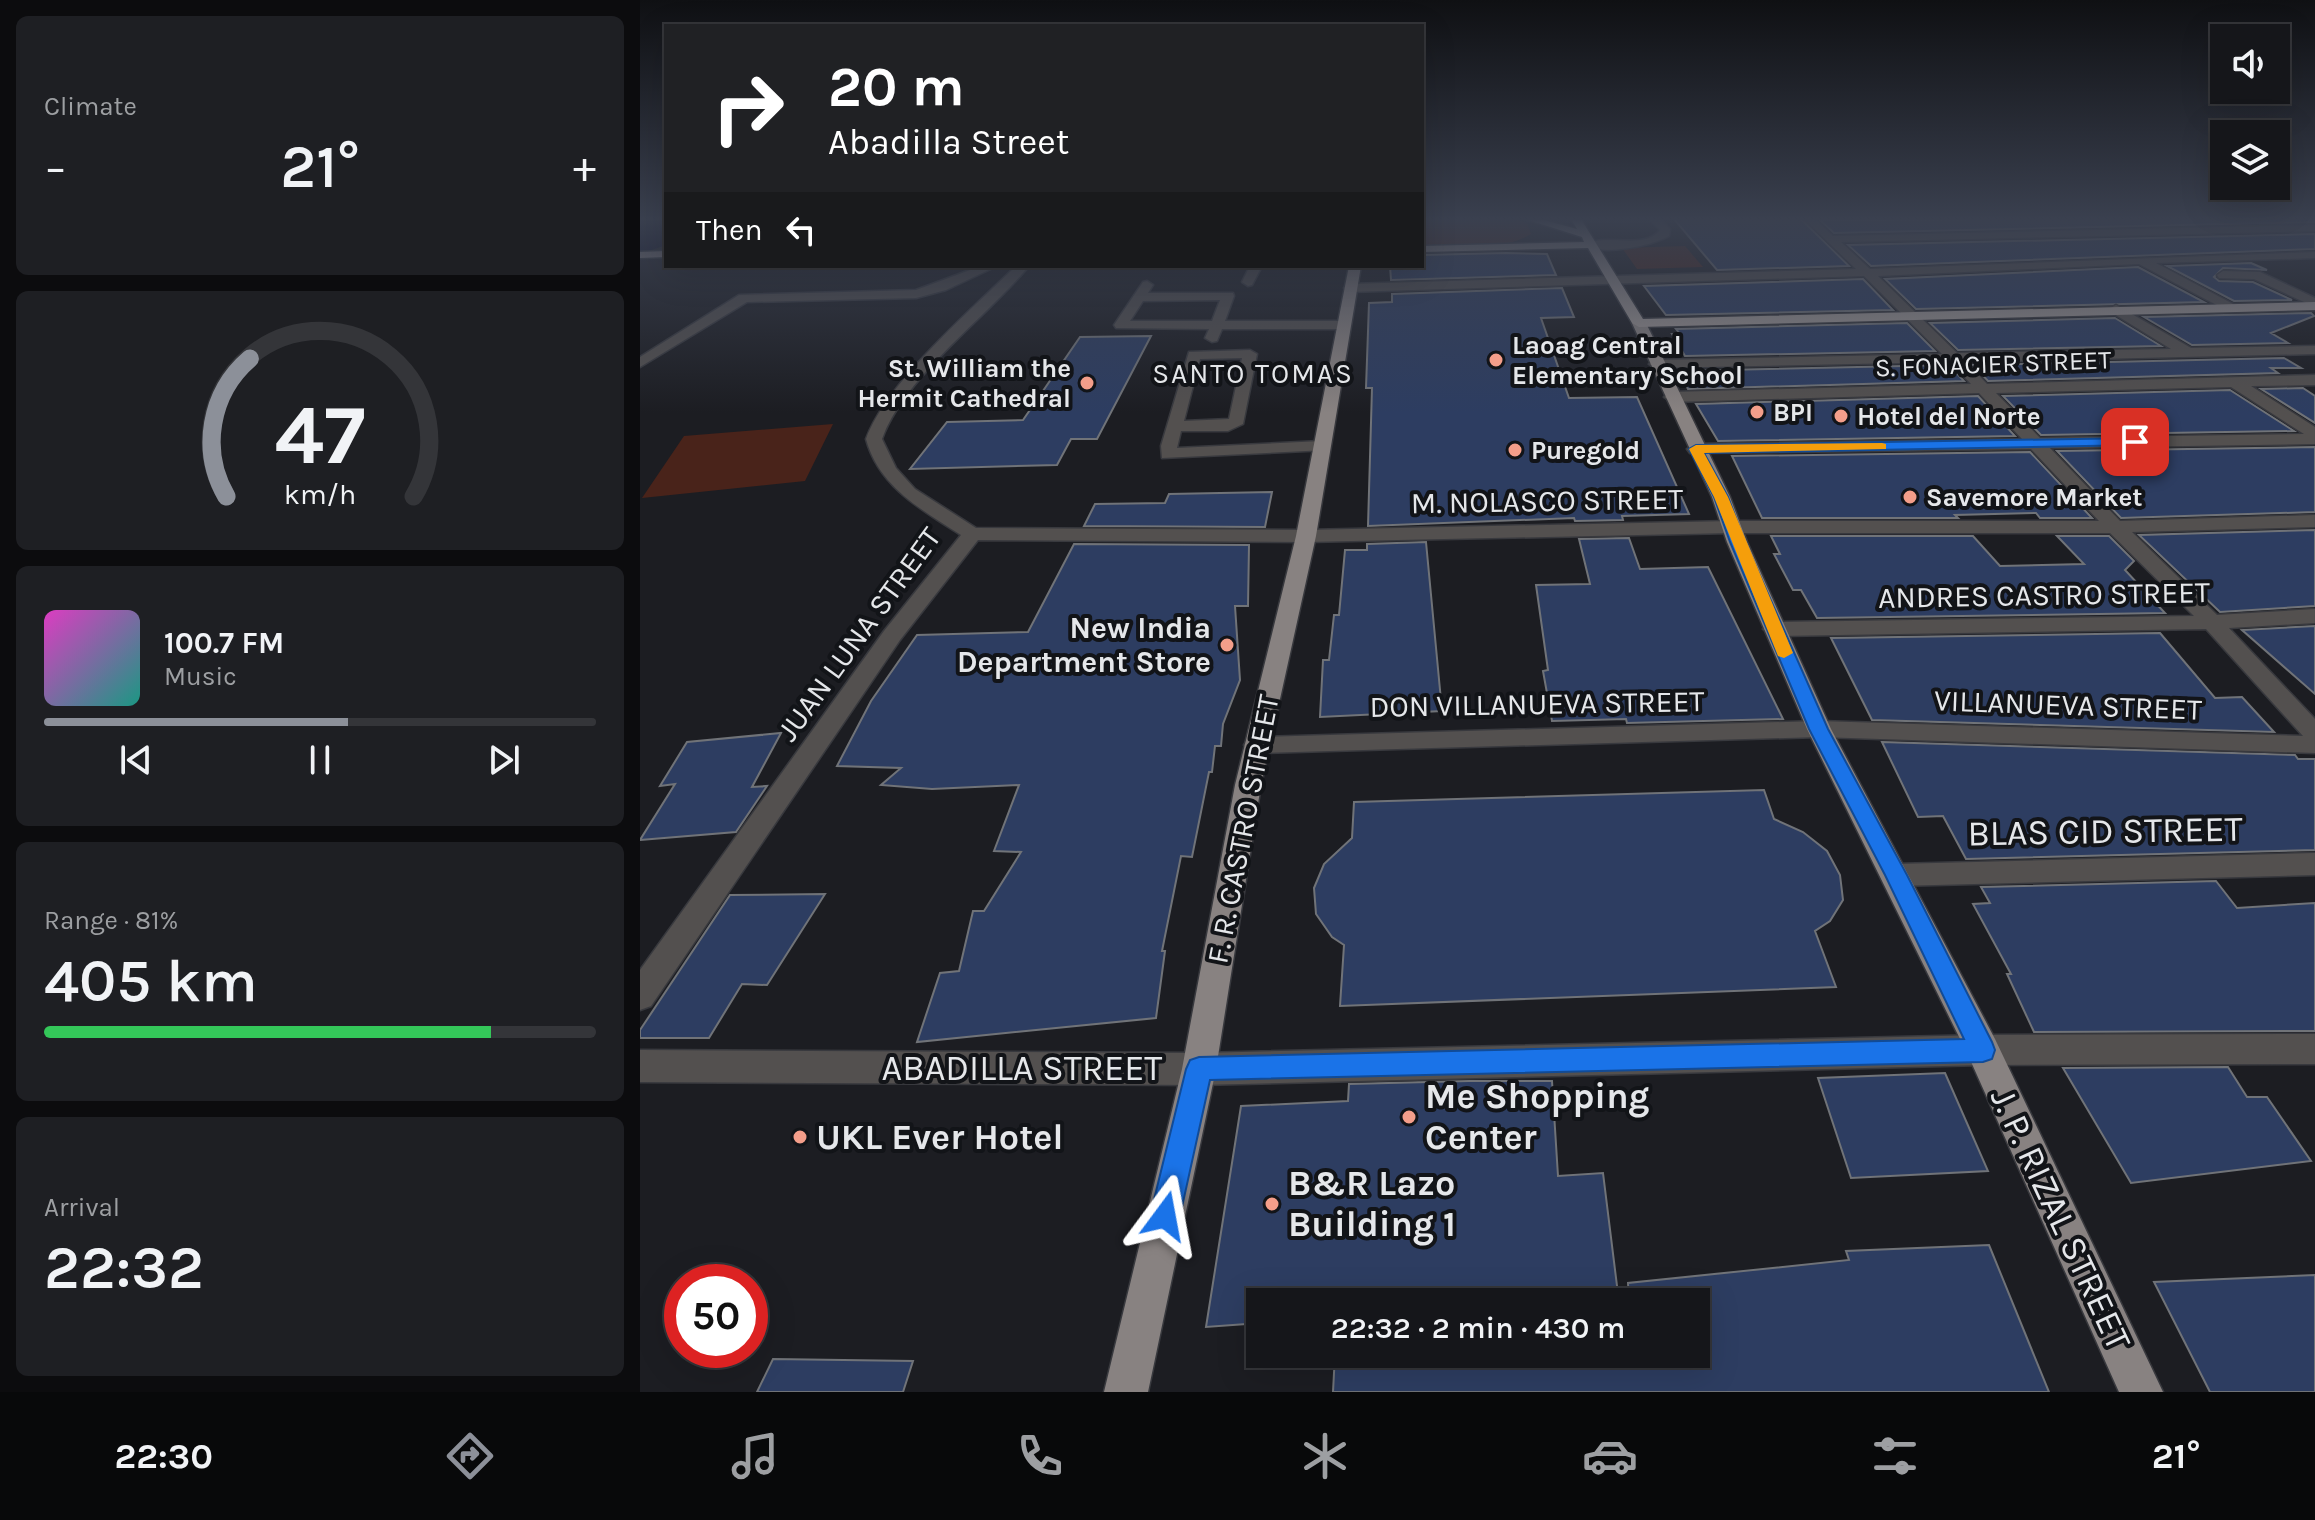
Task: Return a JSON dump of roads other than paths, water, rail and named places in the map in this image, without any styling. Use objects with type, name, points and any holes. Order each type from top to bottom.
[{"type":"highway","points":[[1614,284],[1639,323],[2315,305]]},
{"type":"main road","name":"F. R. CASTRO STREET","points":[[1126,1392],[1199,1069],[1257,745],[1306,536],[1351,284]]},
{"type":"main road","name":"J. P. RIZAL STREET","points":[[1639,323],[1721,497],[1774,629],[1819,729],[1983,1050],[2141,1392]]},
{"type":"street","points":[[640,363],[744,298],[916,294],[949,284]]},
{"type":"street","name":"JUAN LUNA STREET","points":[[640,996],[892,636],[972,534],[909,493],[884,462],[874,439],[882,417],[938,351],[1005,284]]},
{"type":"street","points":[[1350,288],[1482,284]]},
{"type":"street","points":[[1878,284],[1912,314],[2115,527],[2212,622],[2315,734]]},
{"type":"street","points":[[2186,284],[2228,307]]},
{"type":"street","points":[[2277,284],[2315,305]]},
{"type":"street","points":[[1205,355],[1216,326],[1228,296],[1143,291],[1121,325],[1216,326],[1343,325]]},
{"type":"street","points":[[2116,309],[2315,436]]},
{"type":"street","points":[[1656,364],[2315,350]]},
{"type":"street","points":[[1174,426],[1228,426],[1237,421],[1250,354],[1194,355],[1174,426],[1168,454],[1321,446]]},
{"type":"street","name":"S. FONACIER STREET","points":[[1672,397],[2315,380]]},
{"type":"street","points":[[1696,449],[2315,436]]},
{"type":"street","name":"M. NOLASCO STREET","points":[[972,534],[1306,536],[1731,527],[2115,527],[2315,521]]},
{"type":"street","name":"ANDRES CASTRO STREET","points":[[1774,629],[2212,622],[2315,616]]},
{"type":"street","name":"DON VILLANUEVA STREET","points":[[1257,745],[1819,729]]},
{"type":"street","name":"VILLANUEVA STREET","points":[[1819,729],[2315,745]]},
{"type":"street","name":"BLAS CID STREET","points":[[1896,875],[2315,864]]},
{"type":"street","name":"ABADILLA STREET","points":[[640,1066],[1199,1069],[1983,1050],[2315,1049]]},
{"type":"place","name":"Laoag Central Elementary School","points":[[1496,360]]},
{"type":"place","name":"St. William the Hermit Cathedral","points":[[1087,383]]},
{"type":"place","name":"BPI","points":[[1757,412]]},
{"type":"place","name":"Hotel del Norte","points":[[1841,416]]},
{"type":"place","name":"Puregold","points":[[1515,450]]},
{"type":"place","name":"Savemore Market","points":[[1910,497]]},
{"type":"place","name":"New India Department Store","points":[[1227,645]]},
{"type":"place","name":"Me Shopping Center","points":[[1409,1117]]},
{"type":"place","name":"UKL Ever Hotel","points":[[800,1137]]},
{"type":"place","name":"B&R Lazo Building 1","points":[[1272,1204]]},
{"type":"district","name":"SANTO TOMAS","points":[[1253,373]]}]
